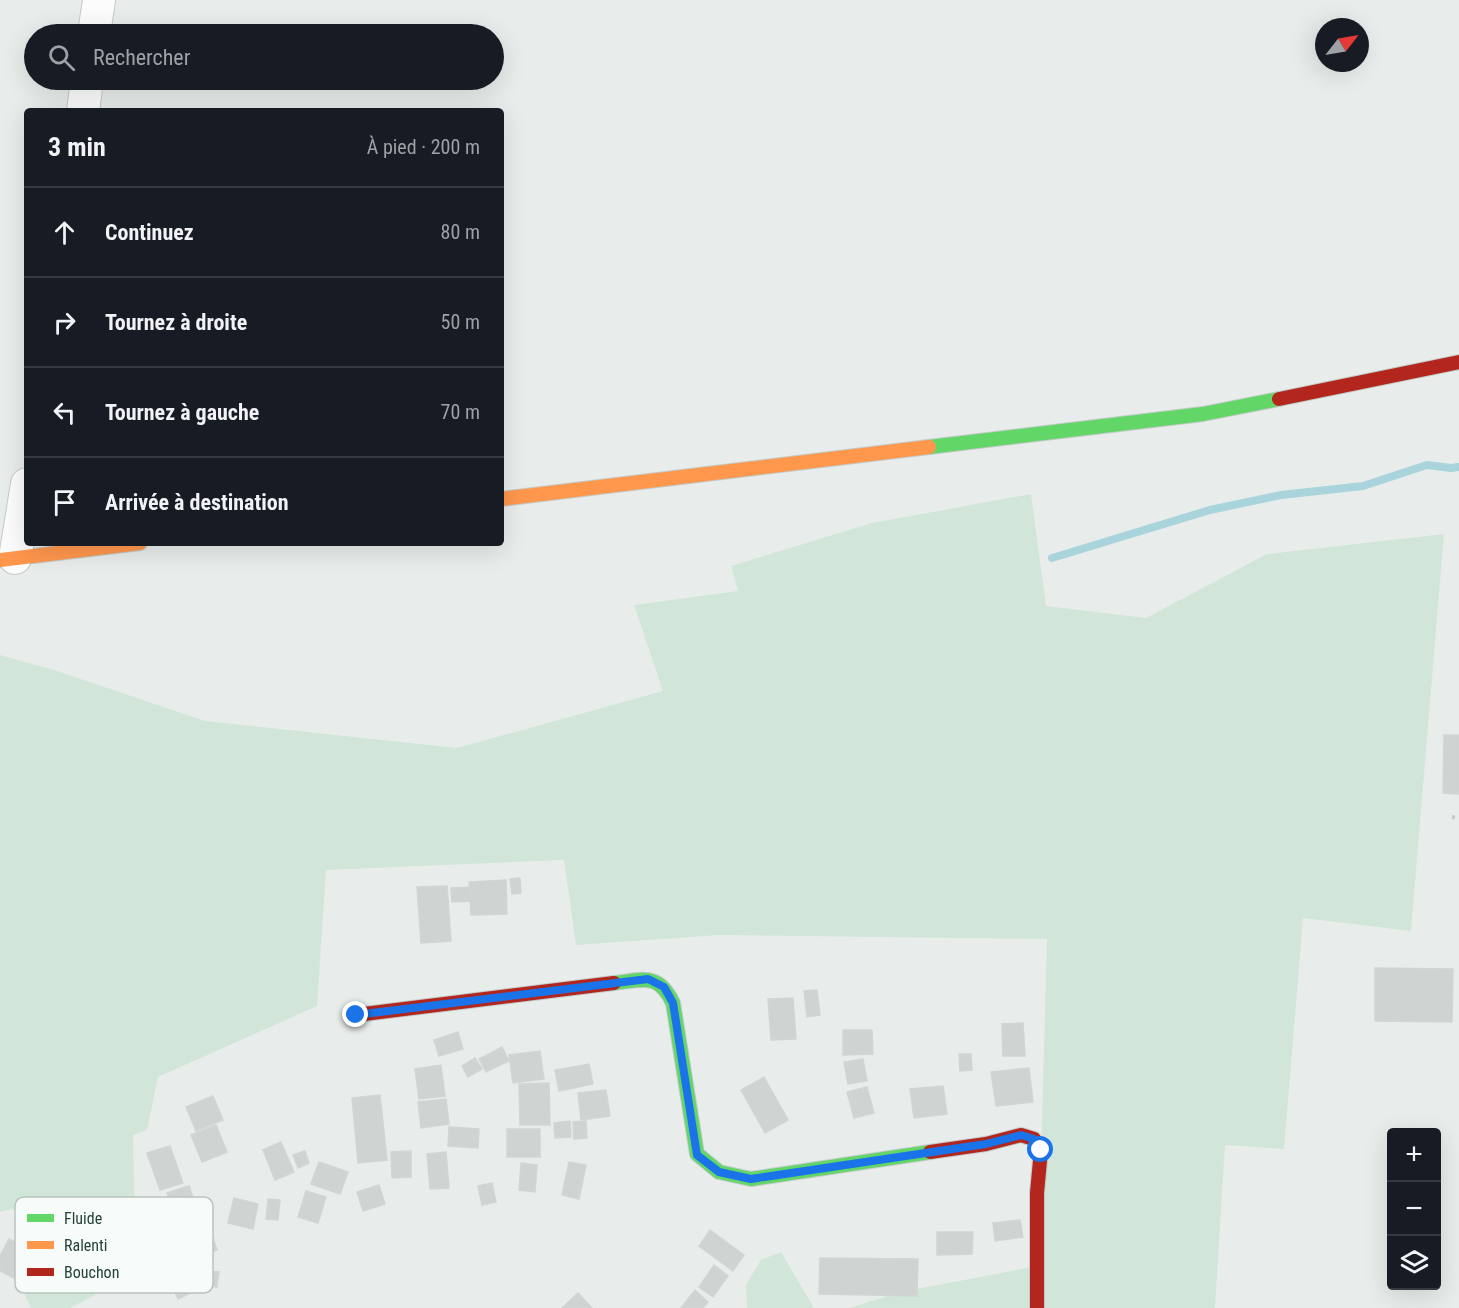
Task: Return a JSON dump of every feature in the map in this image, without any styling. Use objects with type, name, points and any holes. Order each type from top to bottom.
[{"type":"street","points":[[95,24],[99,0]]},
{"type":"street","points":[[83,108],[86,90]]},
{"type":"street","points":[[504,499],[1203,414],[1459,362]]},
{"type":"street","points":[[24,496],[8,559],[115,546]]},
{"type":"street","points":[[356,1015],[648,979],[664,987],[673,1003],[697,1155],[719,1172],[751,1179],[986,1144],[1021,1135],[1034,1139],[1041,1150],[1037,1193],[1037,1308]]},
{"type":"path","points":[[1452,817],[1459,818]]},
{"type":"green space","points":[[1031,494],[1046,606],[1146,618],[1267,554],[1444,534],[1411,931],[1303,918],[1284,1149],[1225,1145],[1215,1308],[849,1308],[901,1292],[1038,1266],[1047,939],[719,935],[576,945],[564,860],[326,870],[317,1006],[158,1077],[147,1130],[133,1135],[134,1197],[15,1197],[15,1211],[12,1209],[0,1212],[0,655],[54,670],[205,721],[457,748],[663,691],[634,605],[738,591],[731,566],[872,523]]},
{"type":"green space","points":[[781,1252],[814,1308],[747,1308],[746,1285],[761,1260]]},
{"type":"green space","points":[[24,1293],[99,1293],[70,1308],[31,1308]]},
{"type":"building","points":[[1444,735],[1459,735],[1459,794],[1443,793]]},
{"type":"building","points":[[520,878],[521,893],[512,894],[510,879]]},
{"type":"building","points":[[506,880],[507,914],[471,915],[469,882]]},
{"type":"building","points":[[447,886],[451,941],[421,943],[417,887]]},
{"type":"building","points":[[470,887],[471,901],[452,902],[451,888]]},
{"type":"building","points":[[1375,968],[1453,969],[1452,1022],[1375,1021]]},
{"type":"building","points":[[817,990],[820,1015],[807,1017],[804,991]]},
{"type":"building","points":[[793,998],[796,1039],[771,1040],[768,999]]},
{"type":"building","points":[[1023,1023],[1025,1056],[1003,1056],[1002,1024]]},
{"type":"building","points":[[843,1030],[872,1030],[873,1054],[843,1055]]},
{"type":"building","points":[[458,1032],[463,1049],[439,1056],[434,1040]]},
{"type":"building","points":[[502,1047],[509,1061],[486,1072],[479,1059]]},
{"type":"building","points":[[540,1051],[544,1079],[513,1083],[509,1055]]},
{"type":"building","points":[[959,1054],[971,1054],[972,1070],[960,1071]]},
{"type":"building","points":[[475,1058],[482,1069],[468,1077],[462,1066]]},
{"type":"building","points":[[863,1059],[867,1081],[848,1084],[844,1062]]},
{"type":"building","points":[[589,1064],[593,1084],[559,1091],[555,1070]]},
{"type":"building","points":[[441,1065],[445,1096],[419,1099],[415,1069]]},
{"type":"building","points":[[1029,1068],[1033,1102],[996,1106],[991,1072]]},
{"type":"building","points":[[764,1077],[788,1120],[765,1133],[741,1090]]},
{"type":"building","points":[[549,1083],[550,1125],[520,1125],[519,1084]]},
{"type":"building","points":[[943,1086],[947,1114],[914,1118],[910,1089]]},
{"type":"building","points":[[867,1087],[874,1113],[854,1118],[847,1092]]},
{"type":"building","points":[[606,1090],[610,1116],[581,1120],[578,1093]]},
{"type":"building","points":[[380,1095],[387,1160],[358,1163],[352,1098]]},
{"type":"building","points":[[213,1096],[223,1120],[196,1131],[186,1107]]},
{"type":"building","points":[[446,1099],[449,1124],[421,1128],[418,1102]]},
{"type":"building","points":[[570,1121],[571,1137],[555,1138],[554,1123]]},
{"type":"building","points":[[586,1121],[587,1138],[574,1139],[573,1122]]},
{"type":"building","points":[[216,1125],[227,1152],[202,1162],[191,1135]]},
{"type":"building","points":[[449,1127],[479,1129],[478,1148],[448,1146]]},
{"type":"building","points":[[507,1129],[540,1129],[540,1157],[507,1157]]},
{"type":"building","points":[[281,1142],[294,1172],[275,1180],[263,1150]]},
{"type":"building","points":[[170,1146],[183,1183],[160,1190],[147,1153]]},
{"type":"building","points":[[305,1151],[309,1163],[298,1168],[293,1155]]},
{"type":"building","points":[[411,1151],[411,1177],[392,1178],[391,1152]]},
{"type":"building","points":[[446,1152],[449,1188],[430,1189],[427,1154]]},
{"type":"building","points":[[319,1162],[348,1172],[340,1194],[311,1184]]},
{"type":"building","points":[[569,1162],[586,1165],[579,1199],[562,1195]]},
{"type":"building","points":[[521,1163],[537,1165],[535,1192],[519,1190]]},
{"type":"building","points":[[492,1183],[496,1202],[482,1205],[478,1186]]},
{"type":"building","points":[[379,1185],[385,1204],[363,1211],[357,1192]]},
{"type":"building","points":[[189,1186],[193,1197],[168,1197],[167,1193]]},
{"type":"building","points":[[306,1191],[326,1197],[318,1223],[298,1217]]},
{"type":"building","points":[[234,1198],[258,1204],[253,1229],[228,1223]]},
{"type":"building","points":[[268,1199],[280,1200],[278,1220],[266,1219]]},
{"type":"building","points":[[1020,1220],[1023,1237],[995,1241],[993,1223]]},
{"type":"building","points":[[710,1230],[744,1255],[733,1271],[699,1246]]},
{"type":"building","points":[[937,1232],[973,1232],[972,1254],[937,1255]]},
{"type":"building","points":[[213,1237],[217,1250],[213,1251]]},
{"type":"building","points":[[9,1239],[15,1242],[15,1278],[0,1271],[0,1256]]},
{"type":"building","points":[[820,1258],[918,1259],[917,1296],[819,1294]]},
{"type":"building","points":[[714,1265],[728,1276],[713,1297],[699,1287]]},
{"type":"building","points":[[213,1272],[219,1272],[217,1287],[213,1287]]},
{"type":"building","points":[[695,1290],[708,1302],[703,1308],[681,1308]]},
{"type":"building","points":[[175,1293],[191,1293],[178,1299]]},
{"type":"building","points":[[578,1293],[592,1308],[562,1308]]},
{"type":"waterway","points":[[1052,558],[1210,510],[1281,495],[1363,486],[1427,465],[1459,467]]},
{"type":"traffic: fast","points":[[929,447],[1203,414],[1279,399]]},
{"type":"traffic: fast","points":[[614,983],[642,980],[656,982],[662,986],[673,1003],[697,1154],[719,1172],[751,1179],[930,1152]]},
{"type":"traffic: slow","points":[[504,499],[929,447]]},
{"type":"traffic: slow","points":[[0,560],[115,546]]},
{"type":"traffic: jam","points":[[1279,399],[1459,362]]},
{"type":"traffic: jam","points":[[356,1015],[614,983]]},
{"type":"traffic: jam","points":[[930,1152],[986,1144],[1021,1135],[1034,1139],[1041,1150],[1037,1193],[1037,1308]]},
{"type":"route","points":[[356,1015],[648,979],[664,987],[673,1003],[697,1155],[719,1172],[751,1179],[986,1144],[1021,1135],[1034,1139],[1041,1150]]}]
